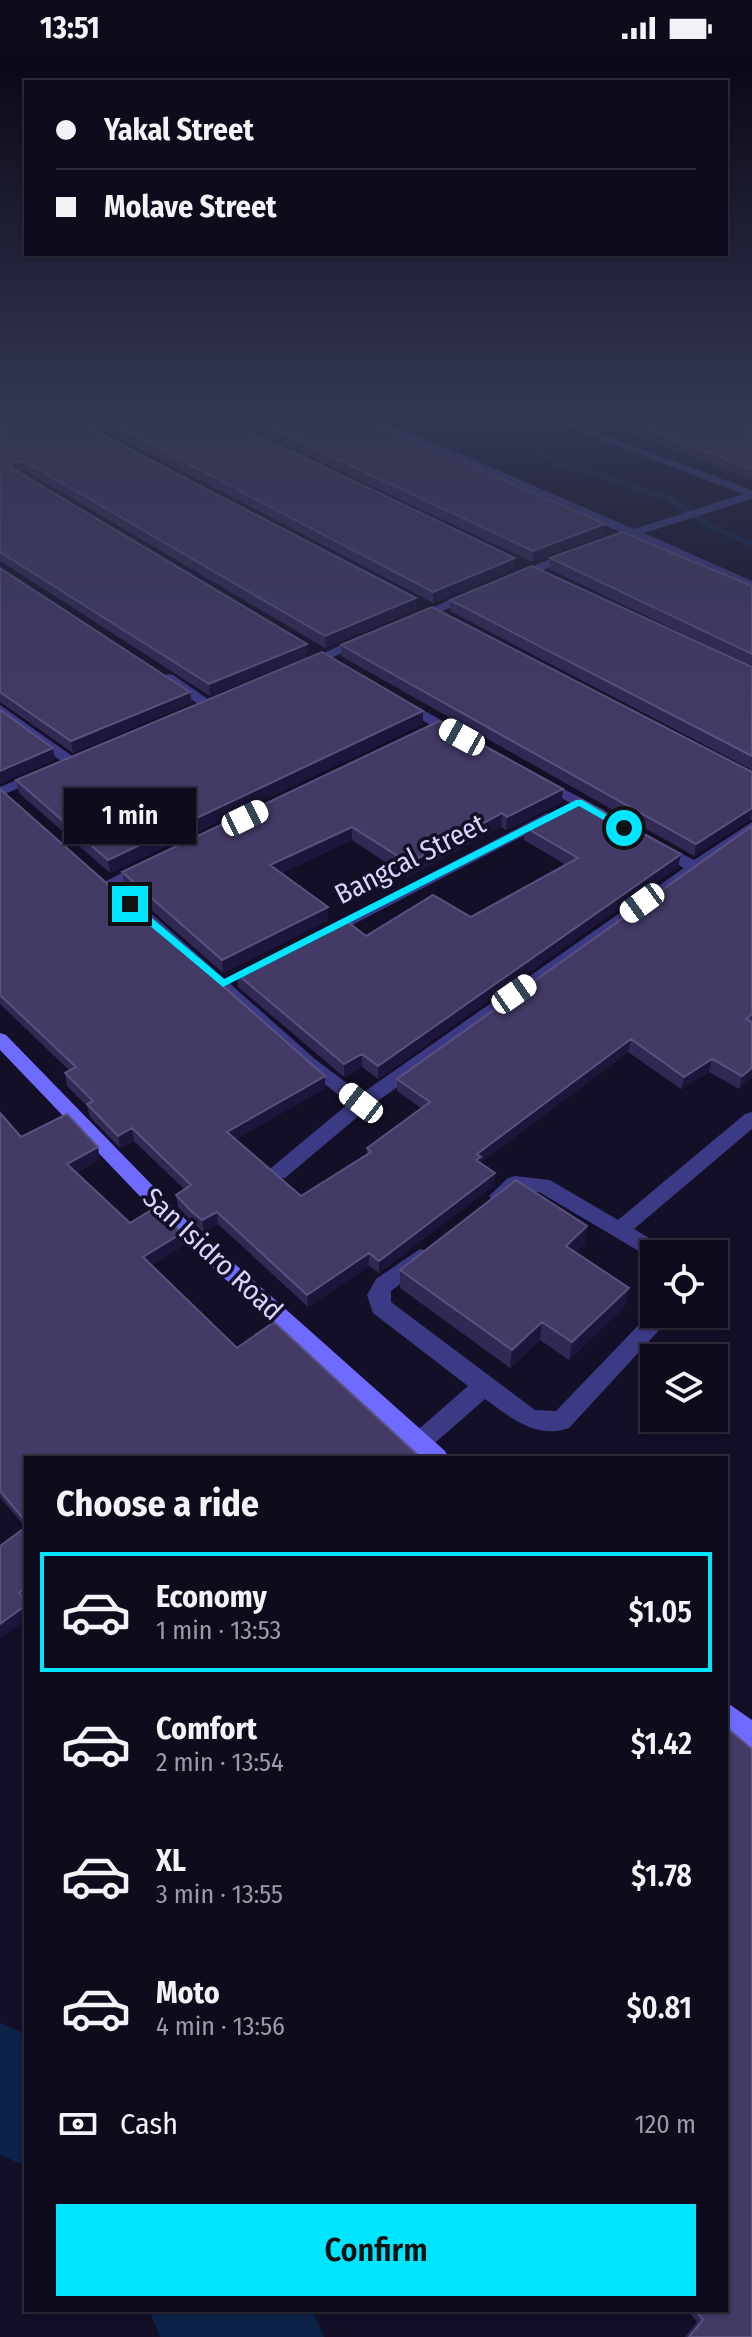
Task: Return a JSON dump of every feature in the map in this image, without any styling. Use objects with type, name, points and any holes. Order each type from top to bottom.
[{"type":"main road","name":"San Isidro Road","points":[[0,1039],[184,1230],[435,1456]]},
{"type":"main road","points":[[728,1717],[752,1738]]},
{"type":"street","points":[[594,516],[752,585]]},
{"type":"street","points":[[501,582],[524,567],[682,516]]},
{"type":"street","points":[[524,567],[543,577]]},
{"type":"street","points":[[405,622],[487,588]]},
{"type":"street","points":[[418,603],[445,618]]},
{"type":"street","points":[[296,668],[332,660],[379,634]]},
{"type":"street","points":[[312,649],[332,660]]},
{"type":"street","points":[[156,670],[208,704]]},
{"type":"street","points":[[389,694],[432,728],[477,746]]},
{"type":"street","points":[[194,709],[223,698]]},
{"type":"street","points":[[0,709],[76,758],[6,795]]},
{"type":"street","points":[[528,774],[617,824]]},
{"type":"street","name":"Bangcal Street","points":[[308,940],[579,802]]},
{"type":"street","points":[[278,1173],[361,1103],[752,827]]},
{"type":"street","points":[[642,838],[693,866]]},
{"type":"street","points":[[162,858],[112,889],[230,980],[309,1063],[361,1103]]},
{"type":"street","points":[[619,1230],[752,1119]]},
{"type":"street","points":[[479,1211],[515,1183],[529,1182],[543,1185],[640,1243]]},
{"type":"street","points":[[431,1248],[383,1285],[378,1295],[381,1307],[531,1419],[561,1421],[650,1328]]},
{"type":"street","points":[[420,1442],[484,1386]]},
{"type":"building","points":[[0,516],[93,516],[307,644],[209,684],[0,552]]},
{"type":"building","points":[[119,516],[259,516],[416,598],[325,636]]},
{"type":"building","points":[[289,516],[428,516],[515,558],[433,592]]},
{"type":"building","points":[[459,516],[588,516],[605,524],[533,551]]},
{"type":"building","points":[[622,532],[752,586],[752,654],[550,558]]},
{"type":"building","points":[[532,566],[752,667],[752,756],[450,600]]},
{"type":"building","points":[[0,568],[190,692],[71,741],[0,692]]},
{"type":"building","points":[[432,607],[752,772],[752,808],[696,844],[341,645]]},
{"type":"building","points":[[322,652],[423,711],[108,860],[16,780]]},
{"type":"building","points":[[0,710],[53,748],[0,771]]},
{"type":"building","points":[[439,721],[563,789],[507,817],[502,813],[409,863],[352,827],[270,865],[328,907],[222,960],[122,872]]},
{"type":"building","points":[[0,789],[325,1076],[227,1132],[301,1196],[371,1152],[367,1148],[430,1102],[397,1079],[752,826],[752,1014],[746,1019],[752,1022],[752,1068],[742,1076],[712,1059],[684,1077],[631,1039],[477,1154],[481,1157],[476,1160],[495,1173],[379,1261],[369,1253],[307,1295],[217,1212],[202,1220],[191,1211],[176,1195],[191,1185],[132,1128],[118,1136],[87,1104],[93,1101],[65,1073],[76,1067],[0,995]]},
{"type":"building","points":[[580,799],[681,854],[378,1066],[362,1054],[344,1064],[237,974],[344,919],[366,936],[433,895],[471,917],[578,858],[525,827]]},
{"type":"building","points":[[0,1113],[21,1137],[67,1114],[98,1147],[67,1164],[130,1223],[156,1207],[182,1233],[143,1257],[237,1348],[274,1322],[419,1456],[24,1456],[24,1520],[0,1491]]},
{"type":"building","points":[[516,1180],[587,1226],[566,1246],[629,1288],[572,1342],[542,1322],[512,1350],[400,1270]]},
{"type":"building","points":[[24,1528],[24,1589],[19,1593],[24,1599],[24,1606],[0,1624],[0,1546]]},
{"type":"building","points":[[728,1729],[752,1749],[752,2337],[689,2337],[703,2320],[697,2312],[728,2312]]},
{"type":"waterway","points":[[695,516],[752,545]]},
{"type":"waterway","points":[[0,2089],[24,2099]]},
{"type":"waterway","points":[[223,2312],[251,2337]]},
{"type":"route","points":[[130,904],[223,984],[579,802],[624,828]]}]
